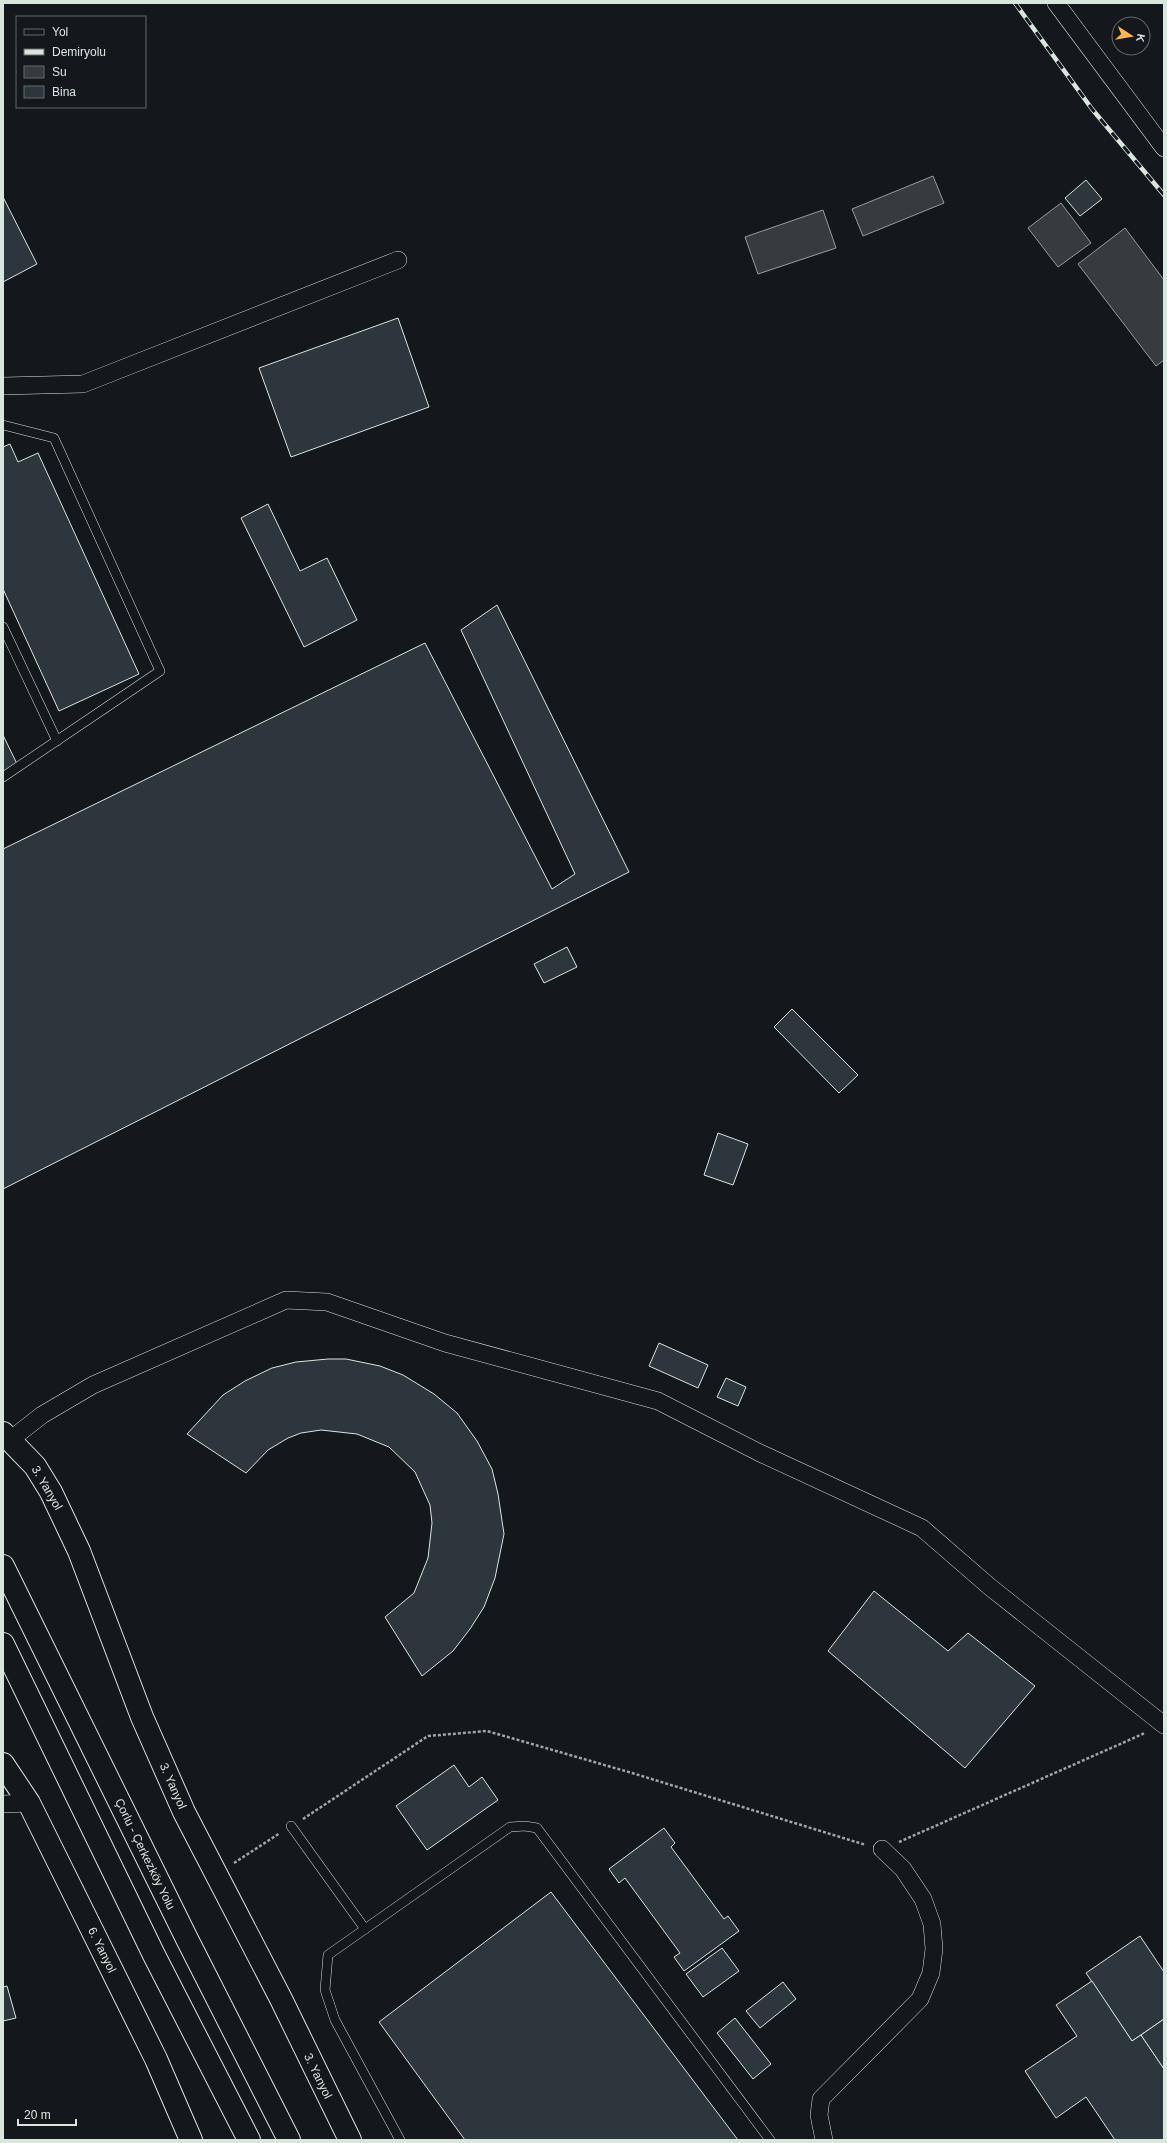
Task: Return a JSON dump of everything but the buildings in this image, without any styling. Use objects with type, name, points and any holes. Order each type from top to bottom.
[{"type":"main road","name":"3. Yanyol","points":[[5,1439],[35,1466],[51,1492],[79,1551],[142,1717],[184,1812],[215,1875],[281,1999],[350,2140]]},
{"type":"main road","name":"Çorlu - Çerkezköy Yolu","points":[[3,1566],[187,1939],[290,2140]]},
{"type":"main road","points":[[3,1644],[154,1956],[249,2140]]},
{"type":"main road","name":"6. Yanyol","points":[[3,1764],[29,1803],[156,2059],[191,2140]]},
{"type":"street","points":[[1056,3],[1164,148]]},
{"type":"street","points":[[3,386],[83,384],[398,260]]},
{"type":"street","points":[[5,1439],[93,1385],[286,1300],[327,1302],[445,1343],[658,1401],[760,1453],[922,1528],[990,1587],[1164,1725]]},
{"type":"street","points":[[3,1804],[29,1803]]},
{"type":"street","points":[[824,2140],[819,2115],[821,2099],[920,1999],[931,1973],[934,1948],[932,1924],[924,1899],[903,1869],[882,1849]]},
{"type":"lane","points":[[3,426],[54,438],[160,671],[3,777]]},
{"type":"lane","points":[[3,627],[57,740]]},
{"type":"lane","points":[[291,1826],[365,1929]]},
{"type":"lane","points":[[400,2140],[335,2020],[325,1990],[328,1955],[510,1827],[525,1826],[537,1828],[770,2140]]},
{"type":"path","points":[[215,1875],[428,1736],[487,1731],[632,1773],[882,1849],[1164,1725]]},
{"type":"water","points":[[933,176],[944,203],[863,236],[852,209]]},
{"type":"water","points":[[1061,203],[1091,243],[1058,267],[1028,228]]},
{"type":"water","points":[[823,210],[836,248],[758,274],[745,237]]},
{"type":"water","points":[[1125,228],[1164,280],[1164,360],[1156,366],[1078,264]]},
{"type":"railway","points":[[1015,3],[1092,109],[1164,195]]}]
